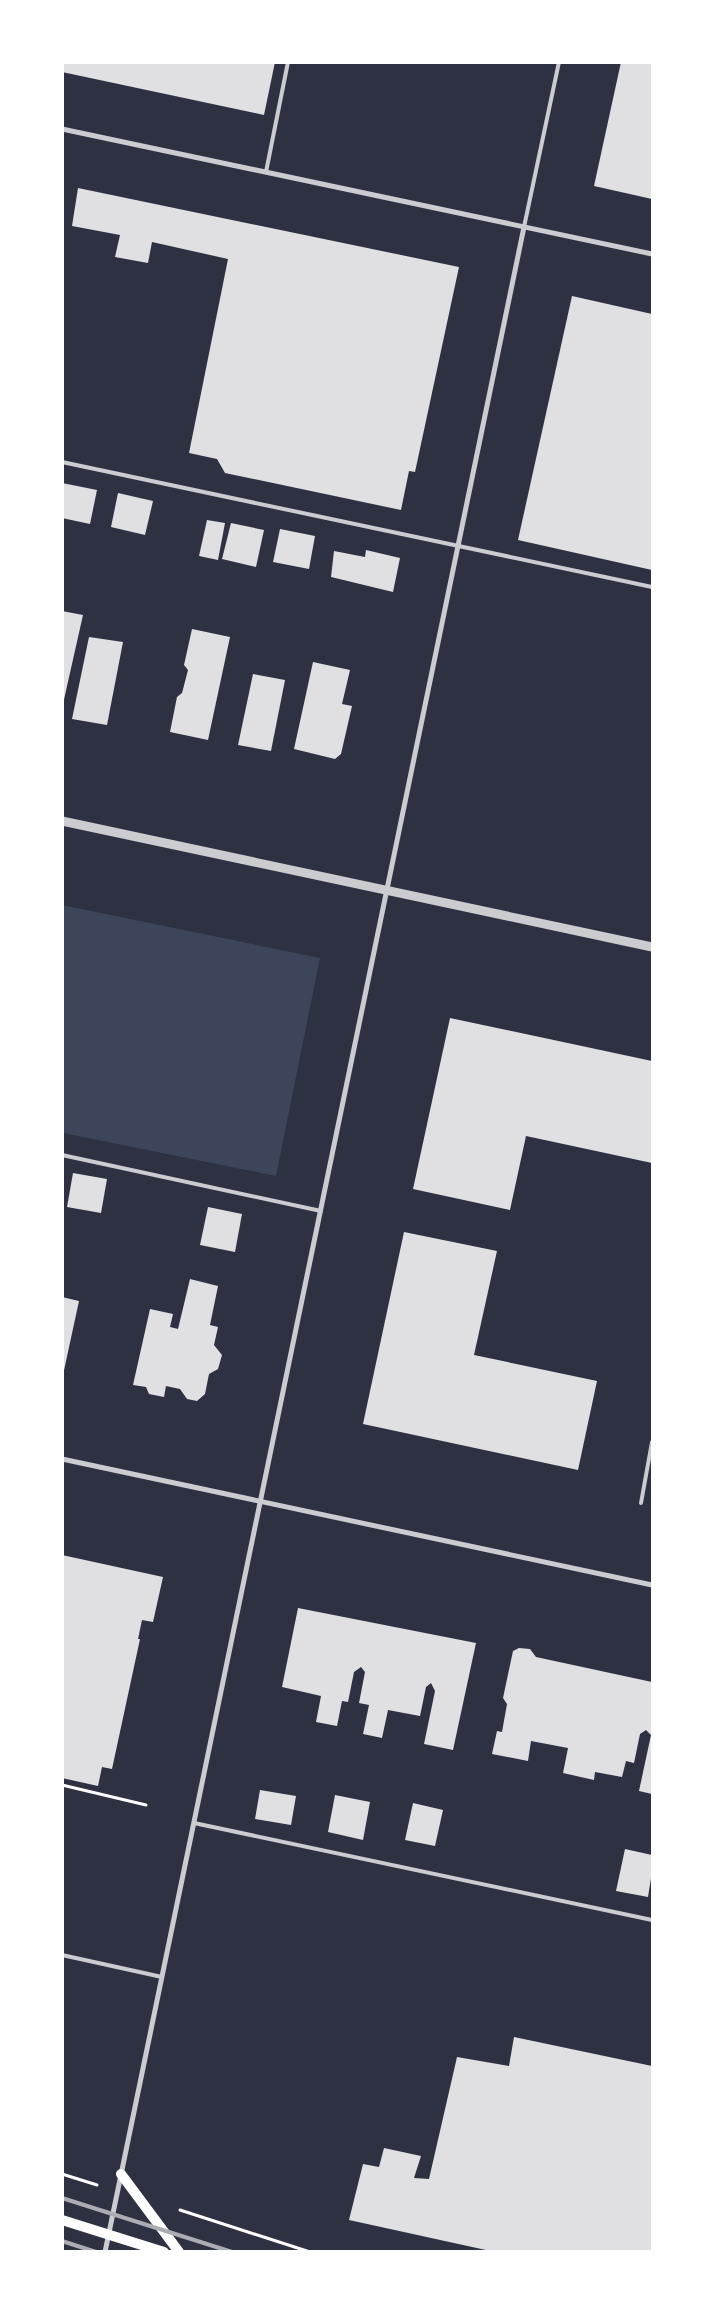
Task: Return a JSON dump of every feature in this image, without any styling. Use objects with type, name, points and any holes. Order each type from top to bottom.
[{"type":"main road","points":[[121,2174],[179,2252]]},
{"type":"main road","points":[[62,2220],[164,2252]]},
{"type":"street","points":[[62,129],[652,254]]},
{"type":"street","points":[[105,2252],[524,227]]},
{"type":"street","points":[[62,820],[652,947]]},
{"type":"street","points":[[62,1459],[652,1585]]},
{"type":"lane","points":[[266,172],[288,62]]},
{"type":"lane","points":[[524,227],[559,62]]},
{"type":"lane","points":[[62,462],[652,587]]},
{"type":"lane","points":[[62,1155],[321,1211]]},
{"type":"lane","points":[[641,1503],[652,1442]]},
{"type":"lane","points":[[194,1823],[652,1920]]},
{"type":"lane","points":[[62,1955],[162,1977]]},
{"type":"path","points":[[62,1785],[146,1805]]},
{"type":"path","points":[[62,2174],[118,2191]]},
{"type":"path","points":[[139,2198],[310,2252]]},
{"type":"shaded area","points":[[62,905],[320,958],[276,1176],[63,1133]]},
{"type":"building","points":[[62,62],[275,62],[264,115],[62,72]]},
{"type":"building","points":[[621,62],[652,62],[652,199],[594,186]]},
{"type":"building","points":[[78,188],[459,267],[415,472],[409,471],[401,510],[225,473],[217,459],[189,453],[228,259],[152,242],[148,263],[115,257],[120,235],[72,226]]},
{"type":"building","points":[[572,296],[652,314],[652,570],[518,540]]},
{"type":"building","points":[[62,483],[97,490],[90,524],[62,518]]},
{"type":"building","points":[[118,493],[153,501],[145,535],[111,527]]},
{"type":"building","points":[[207,520],[225,523],[218,560],[199,556]]},
{"type":"building","points":[[231,523],[264,530],[256,567],[222,559]]},
{"type":"building","points":[[280,529],[315,536],[309,569],[273,562]]},
{"type":"building","points":[[366,550],[400,558],[393,592],[331,577],[334,551],[365,557]]},
{"type":"building","points":[[62,611],[83,615],[63,704],[62,704]]},
{"type":"building","points":[[192,629],[230,637],[208,740],[170,732],[177,697],[182,693],[188,670],[184,665]]},
{"type":"building","points":[[89,637],[123,642],[107,725],[72,719]]},
{"type":"building","points":[[313,662],[350,670],[342,704],[352,706],[341,754],[335,759],[294,749]]},
{"type":"building","points":[[253,674],[285,680],[271,751],[238,745]]},
{"type":"building","points":[[450,1018],[652,1061],[652,1163],[526,1136],[510,1210],[413,1189]]},
{"type":"building","points":[[73,1173],[107,1179],[101,1213],[67,1207]]},
{"type":"building","points":[[208,1207],[242,1214],[235,1252],[200,1245]]},
{"type":"building","points":[[404,1232],[497,1251],[474,1355],[597,1381],[578,1470],[363,1424]]},
{"type":"building","points":[[190,1279],[218,1286],[210,1325],[218,1327],[214,1345],[222,1355],[218,1369],[209,1374],[205,1394],[197,1401],[187,1399],[180,1389],[166,1386],[164,1397],[149,1394],[146,1387],[133,1385],[150,1309],[173,1314],[170,1327],[178,1329]]},
{"type":"building","points":[[62,1297],[79,1301],[63,1375],[62,1375]]},
{"type":"building","points":[[62,1555],[163,1577],[153,1622],[142,1620],[138,1639],[140,1639],[112,1769],[102,1767],[98,1786],[62,1778]]},
{"type":"building","points":[[298,1608],[476,1643],[453,1750],[424,1744],[435,1691],[431,1683],[426,1687],[420,1716],[388,1710],[382,1738],[363,1734],[369,1705],[359,1703],[365,1672],[361,1667],[354,1672],[348,1702],[342,1701],[337,1726],[316,1722],[321,1696],[282,1687]]},
{"type":"building","points":[[519,1648],[530,1649],[536,1657],[652,1682],[652,1794],[639,1791],[651,1735],[646,1730],[640,1734],[634,1763],[626,1761],[622,1777],[595,1772],[594,1780],[563,1773],[568,1748],[531,1741],[528,1761],[492,1754],[497,1731],[502,1732],[507,1704],[503,1698],[513,1651]]},
{"type":"building","points":[[260,1790],[296,1796],[291,1825],[255,1819]]},
{"type":"building","points":[[335,1795],[370,1802],[363,1840],[328,1832]]},
{"type":"building","points":[[413,1803],[443,1810],[435,1846],[405,1840]]},
{"type":"building","points":[[625,1849],[652,1855],[652,1872],[648,1897],[616,1891]]},
{"type":"building","points":[[514,2037],[652,2066],[652,2252],[495,2252],[349,2220],[363,2164],[379,2167],[384,2148],[421,2156],[414,2178],[429,2179],[457,2057],[509,2066]]},
{"type":"railway","points":[[62,2198],[232,2252]]},
{"type":"railway","points":[[62,2241],[96,2252]]}]
